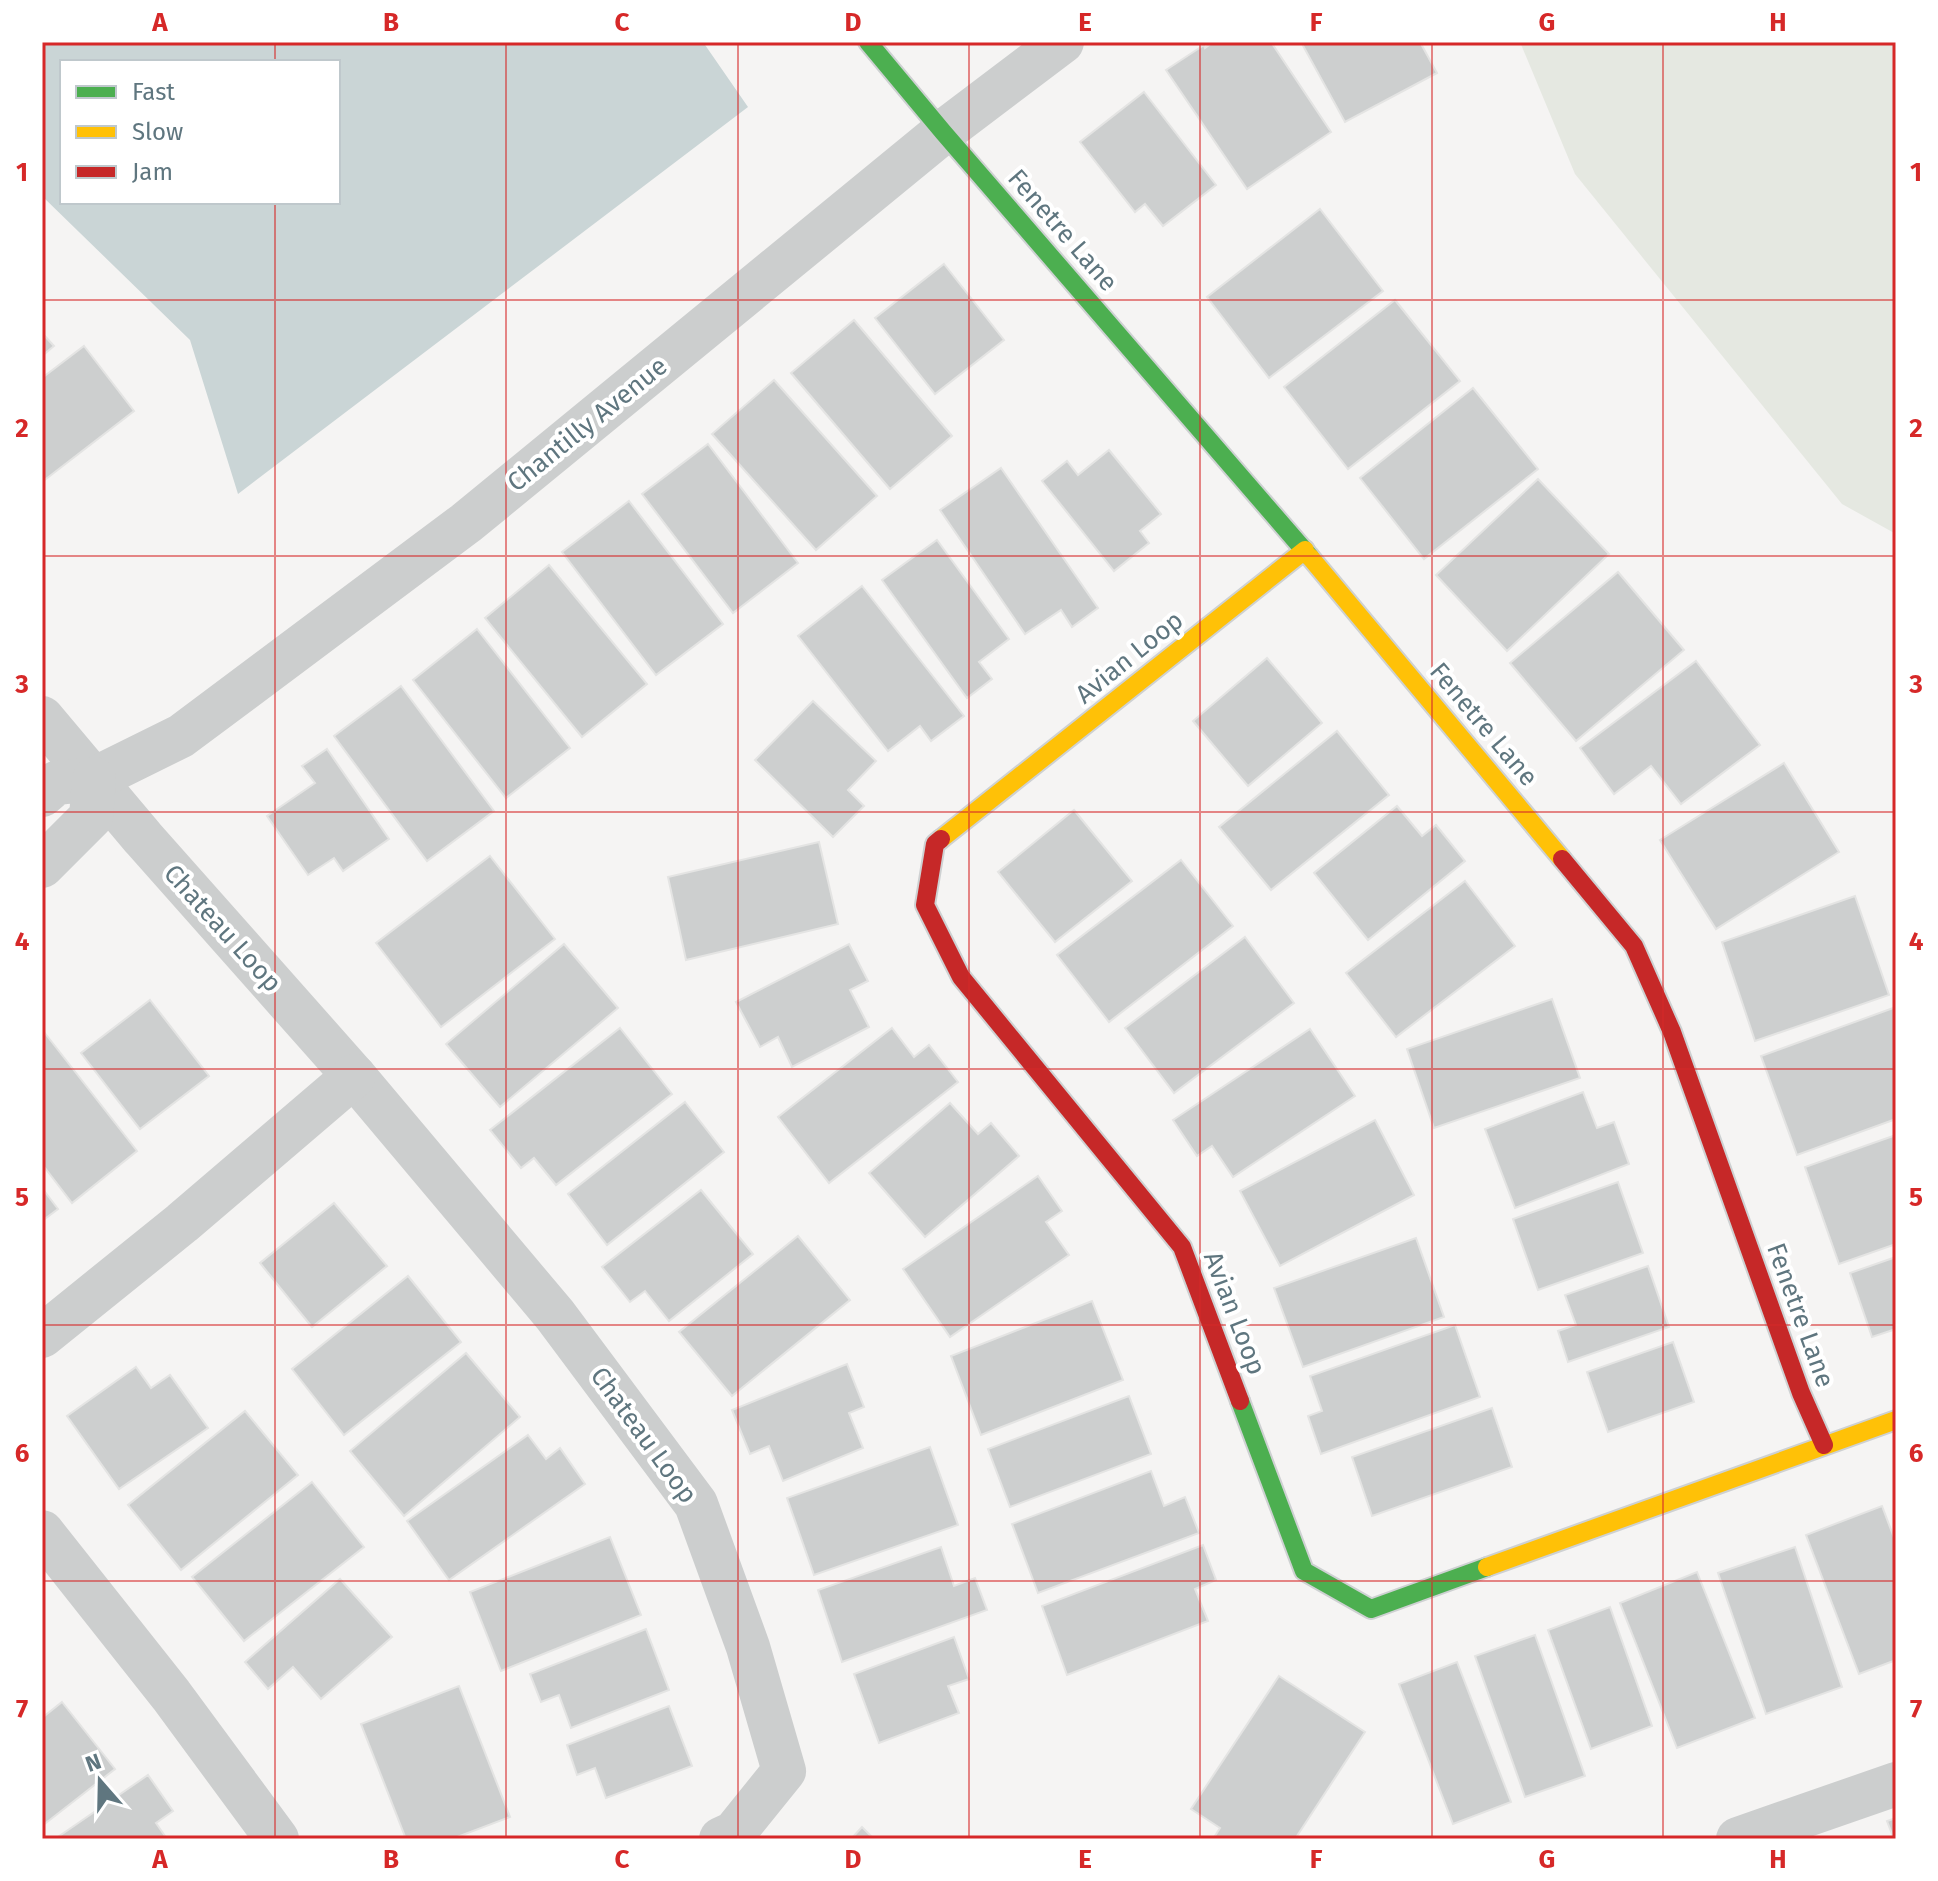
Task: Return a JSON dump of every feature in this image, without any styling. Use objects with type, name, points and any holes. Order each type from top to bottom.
[{"type":"street","name":"Fenetre Lane","points":[[868,42],[1305,550],[1634,946],[1672,1032],[1801,1393],[1824,1445]]},
{"type":"street","name":"Chantilly Avenue","points":[[42,795],[56,783],[94,779],[181,736],[466,523],[943,132],[1062,42]]},
{"type":"street","name":"Avian Loop","points":[[1305,550],[935,844],[925,905],[961,977],[1182,1247],[1304,1571],[1371,1609],[1896,1420]]},
{"type":"street","name":"Chateau Loop","points":[[42,718],[143,838],[354,1076],[555,1315],[696,1504],[748,1647],[784,1771],[734,1833],[721,1839]]},
{"type":"street","points":[[42,866],[91,817],[94,779]]},
{"type":"street","points":[[42,1336],[182,1223],[354,1076]]},
{"type":"street","points":[[42,1532],[171,1695],[277,1839]]},
{"type":"street","points":[[1738,1839],[1896,1784]]},
{"type":"shaded area","points":[[42,42],[703,42],[748,107],[238,494],[190,340],[42,196]]},
{"type":"shaded area","points":[[1520,42],[1896,42],[1896,534],[1842,504],[1575,174]]},
{"type":"building","points":[[1213,42],[1271,42],[1331,132],[1247,189],[1166,70]]},
{"type":"building","points":[[1301,42],[1420,42],[1437,73],[1345,122]]},
{"type":"building","points":[[1144,92],[1216,185],[1163,226],[1145,204],[1135,212],[1080,142]]},
{"type":"building","points":[[1320,209],[1383,291],[1269,378],[1207,297]]},
{"type":"building","points":[[944,264],[1004,340],[935,394],[875,318]]},
{"type":"building","points":[[1395,300],[1460,381],[1348,469],[1284,387]]},
{"type":"building","points":[[854,320],[952,436],[890,489],[791,373]]},
{"type":"building","points":[[42,333],[54,346],[42,356]]},
{"type":"building","points":[[84,346],[134,411],[42,482],[42,378]]},
{"type":"building","points":[[774,380],[877,496],[816,550],[712,434]]},
{"type":"building","points":[[1473,388],[1538,469],[1424,559],[1360,478]]},
{"type":"building","points":[[708,444],[798,563],[733,613],[642,494]]},
{"type":"building","points":[[1109,450],[1161,514],[1140,531],[1149,543],[1114,571],[1042,481],[1067,461],[1078,475]]},
{"type":"building","points":[[1001,468],[1098,608],[1072,627],[1061,610],[1025,634],[940,510]]},
{"type":"building","points":[[1538,479],[1609,554],[1507,651],[1436,575]]},
{"type":"building","points":[[629,501],[723,624],[656,675],[562,552]]},
{"type":"building","points":[[937,540],[1009,639],[979,662],[992,679],[967,698],[882,580]]},
{"type":"building","points":[[549,565],[647,684],[582,737],[485,618]]},
{"type":"building","points":[[1618,572],[1684,650],[1576,741],[1510,663]]},
{"type":"building","points":[[862,586],[964,716],[931,741],[920,726],[888,751],[798,636]]},
{"type":"building","points":[[477,629],[570,748],[506,798],[413,680]]},
{"type":"building","points":[[1267,658],[1322,723],[1248,786],[1193,721]]},
{"type":"building","points":[[1696,661],[1760,745],[1681,804],[1651,766],[1614,794],[1580,748]]},
{"type":"building","points":[[401,686],[494,811],[427,861],[334,736]]},
{"type":"building","points":[[813,701],[876,761],[848,790],[864,806],[833,837],[755,760]]},
{"type":"building","points":[[1337,731],[1389,795],[1271,890],[1219,827]]},
{"type":"building","points":[[327,749],[389,839],[343,871],[334,858],[308,875],[267,816],[315,783],[302,766]]},
{"type":"building","points":[[1784,763],[1839,852],[1716,929],[1660,840]]},
{"type":"building","points":[[1397,806],[1422,836],[1436,825],[1465,861],[1368,940],[1314,873]]},
{"type":"building","points":[[1074,810],[1132,881],[1055,942],[998,872]]},
{"type":"building","points":[[819,842],[838,924],[686,960],[668,877]]},
{"type":"building","points":[[490,856],[555,939],[441,1027],[376,943]]},
{"type":"building","points":[[1181,860],[1233,926],[1109,1022],[1057,955]]},
{"type":"building","points":[[1465,881],[1515,946],[1396,1037],[1346,973]]},
{"type":"building","points":[[1855,896],[1889,995],[1755,1041],[1722,942]]},
{"type":"building","points":[[1245,937],[1294,1003],[1174,1093],[1125,1028]]},
{"type":"building","points":[[564,944],[618,1008],[500,1107],[446,1044]]},
{"type":"building","points":[[849,944],[868,981],[850,990],[869,1027],[792,1067],[778,1037],[760,1047],[736,1002]]},
{"type":"building","points":[[1552,999],[1580,1078],[1434,1128],[1407,1049]]},
{"type":"building","points":[[150,1000],[209,1076],[140,1129],[81,1053]]},
{"type":"building","points":[[1896,1007],[1896,1119],[1797,1155],[1761,1056]]},
{"type":"building","points":[[620,1028],[672,1094],[556,1185],[534,1158],[521,1168],[490,1130]]},
{"type":"building","points":[[892,1028],[914,1057],[929,1045],[958,1082],[829,1183],[778,1117]]},
{"type":"building","points":[[1310,1029],[1355,1096],[1233,1177],[1212,1146],[1197,1156],[1173,1120]]},
{"type":"building","points":[[44,1032],[137,1151],[72,1203],[42,1164]]},
{"type":"building","points":[[1583,1092],[1597,1128],[1614,1122],[1629,1164],[1515,1208],[1485,1129]]},
{"type":"building","points":[[685,1102],[724,1152],[607,1245],[568,1194]]},
{"type":"building","points":[[950,1103],[978,1134],[991,1123],[1019,1156],[925,1237],[869,1173]]},
{"type":"building","points":[[1375,1120],[1414,1195],[1280,1266],[1240,1191]]},
{"type":"building","points":[[1896,1135],[1896,1244],[1839,1264],[1805,1167]]},
{"type":"building","points":[[1038,1176],[1062,1211],[1046,1222],[1069,1255],[950,1337],[903,1269]]},
{"type":"building","points":[[1618,1182],[1643,1253],[1538,1290],[1513,1219]]},
{"type":"building","points":[[42,1188],[58,1209],[42,1221]]},
{"type":"building","points":[[701,1190],[753,1254],[669,1321],[645,1291],[630,1302],[602,1267]]},
{"type":"building","points":[[334,1203],[387,1266],[312,1327],[260,1263]]},
{"type":"building","points":[[798,1236],[850,1300],[732,1396],[679,1332]]},
{"type":"building","points":[[1416,1238],[1444,1317],[1303,1367],[1274,1288]]},
{"type":"building","points":[[1896,1257],[1896,1329],[1872,1337],[1850,1273]]},
{"type":"building","points":[[1648,1266],[1669,1327],[1568,1362],[1558,1331],[1576,1325],[1565,1295]]},
{"type":"building","points":[[408,1276],[461,1342],[344,1435],[292,1369]]},
{"type":"building","points":[[1092,1301],[1123,1380],[981,1435],[951,1356]]},
{"type":"building","points":[[1455,1325],[1480,1397],[1321,1454],[1308,1416],[1322,1411],[1310,1376]]},
{"type":"building","points":[[1673,1342],[1694,1402],[1608,1432],[1587,1372]]},
{"type":"building","points":[[466,1353],[520,1417],[404,1516],[350,1451]]},
{"type":"building","points":[[847,1364],[864,1407],[849,1413],[863,1448],[783,1481],[769,1446],[750,1454],[732,1410]]},
{"type":"building","points":[[136,1367],[151,1388],[170,1375],[208,1428],[119,1489],[67,1416]]},
{"type":"building","points":[[1129,1396],[1151,1454],[1010,1507],[988,1449]]},
{"type":"building","points":[[1492,1408],[1512,1467],[1372,1516],[1352,1457]]},
{"type":"building","points":[[245,1411],[298,1475],[181,1570],[128,1505]]},
{"type":"building","points":[[528,1435],[546,1459],[560,1448],[585,1484],[449,1580],[407,1521]]},
{"type":"building","points":[[930,1447],[958,1525],[814,1575],[787,1498]]},
{"type":"building","points":[[1151,1471],[1164,1506],[1185,1497],[1199,1533],[1038,1593],[1012,1524]]},
{"type":"building","points":[[312,1482],[364,1547],[244,1641],[192,1577]]},
{"type":"building","points":[[1882,1506],[1896,1543],[1896,1660],[1859,1674],[1806,1535]]},
{"type":"building","points":[[610,1537],[641,1615],[501,1671],[470,1592]]},
{"type":"building","points":[[1203,1545],[1216,1580],[1195,1589],[1208,1621],[1067,1675],[1042,1606]]},
{"type":"building","points":[[941,1547],[954,1586],[975,1578],[987,1610],[842,1662],[818,1590]]},
{"type":"building","points":[[1795,1547],[1842,1687],[1766,1714],[1718,1573]]},
{"type":"building","points":[[1697,1572],[1755,1718],[1677,1748],[1620,1603]]},
{"type":"building","points":[[340,1579],[392,1637],[321,1699],[293,1667],[268,1689],[245,1662]]},
{"type":"building","points":[[1610,1607],[1652,1726],[1591,1749],[1548,1630]]},
{"type":"building","points":[[646,1629],[669,1690],[571,1728],[559,1695],[541,1702],[530,1674]]},
{"type":"building","points":[[1535,1635],[1585,1776],[1525,1797],[1475,1656]]},
{"type":"building","points":[[954,1637],[969,1679],[948,1686],[959,1713],[879,1743],[854,1674]]},
{"type":"building","points":[[1457,1662],[1511,1802],[1453,1824],[1399,1684]]},
{"type":"building","points":[[1279,1676],[1365,1732],[1295,1839],[1213,1839],[1220,1828],[1191,1809]]},
{"type":"building","points":[[459,1686],[510,1817],[452,1839],[406,1839],[361,1724]]},
{"type":"building","points":[[62,1702],[115,1769],[42,1826],[42,1718]]},
{"type":"building","points":[[669,1706],[692,1766],[606,1798],[595,1768],[577,1775],[567,1745]]},
{"type":"building","points":[[148,1775],[173,1811],[156,1823],[167,1839],[55,1839]]},
{"type":"building","points":[[1896,1818],[1896,1839],[1894,1839],[1887,1821]]},
{"type":"building","points":[[862,1827],[874,1839],[851,1839]]},
{"type":"traffic: fast","points":[[868,42],[1310,557]]},
{"type":"traffic: fast","points":[[1240,1401],[1304,1571],[1371,1609],[1487,1567]]},
{"type":"traffic: slow","points":[[941,839],[1305,550]]},
{"type":"traffic: slow","points":[[1310,557],[1562,859]]},
{"type":"traffic: slow","points":[[1487,1567],[1896,1420]]},
{"type":"traffic: jam","points":[[941,839],[935,844],[925,905],[961,977],[1182,1247],[1240,1401]]},
{"type":"traffic: jam","points":[[1562,859],[1634,946],[1672,1032],[1801,1393],[1824,1445]]}]
